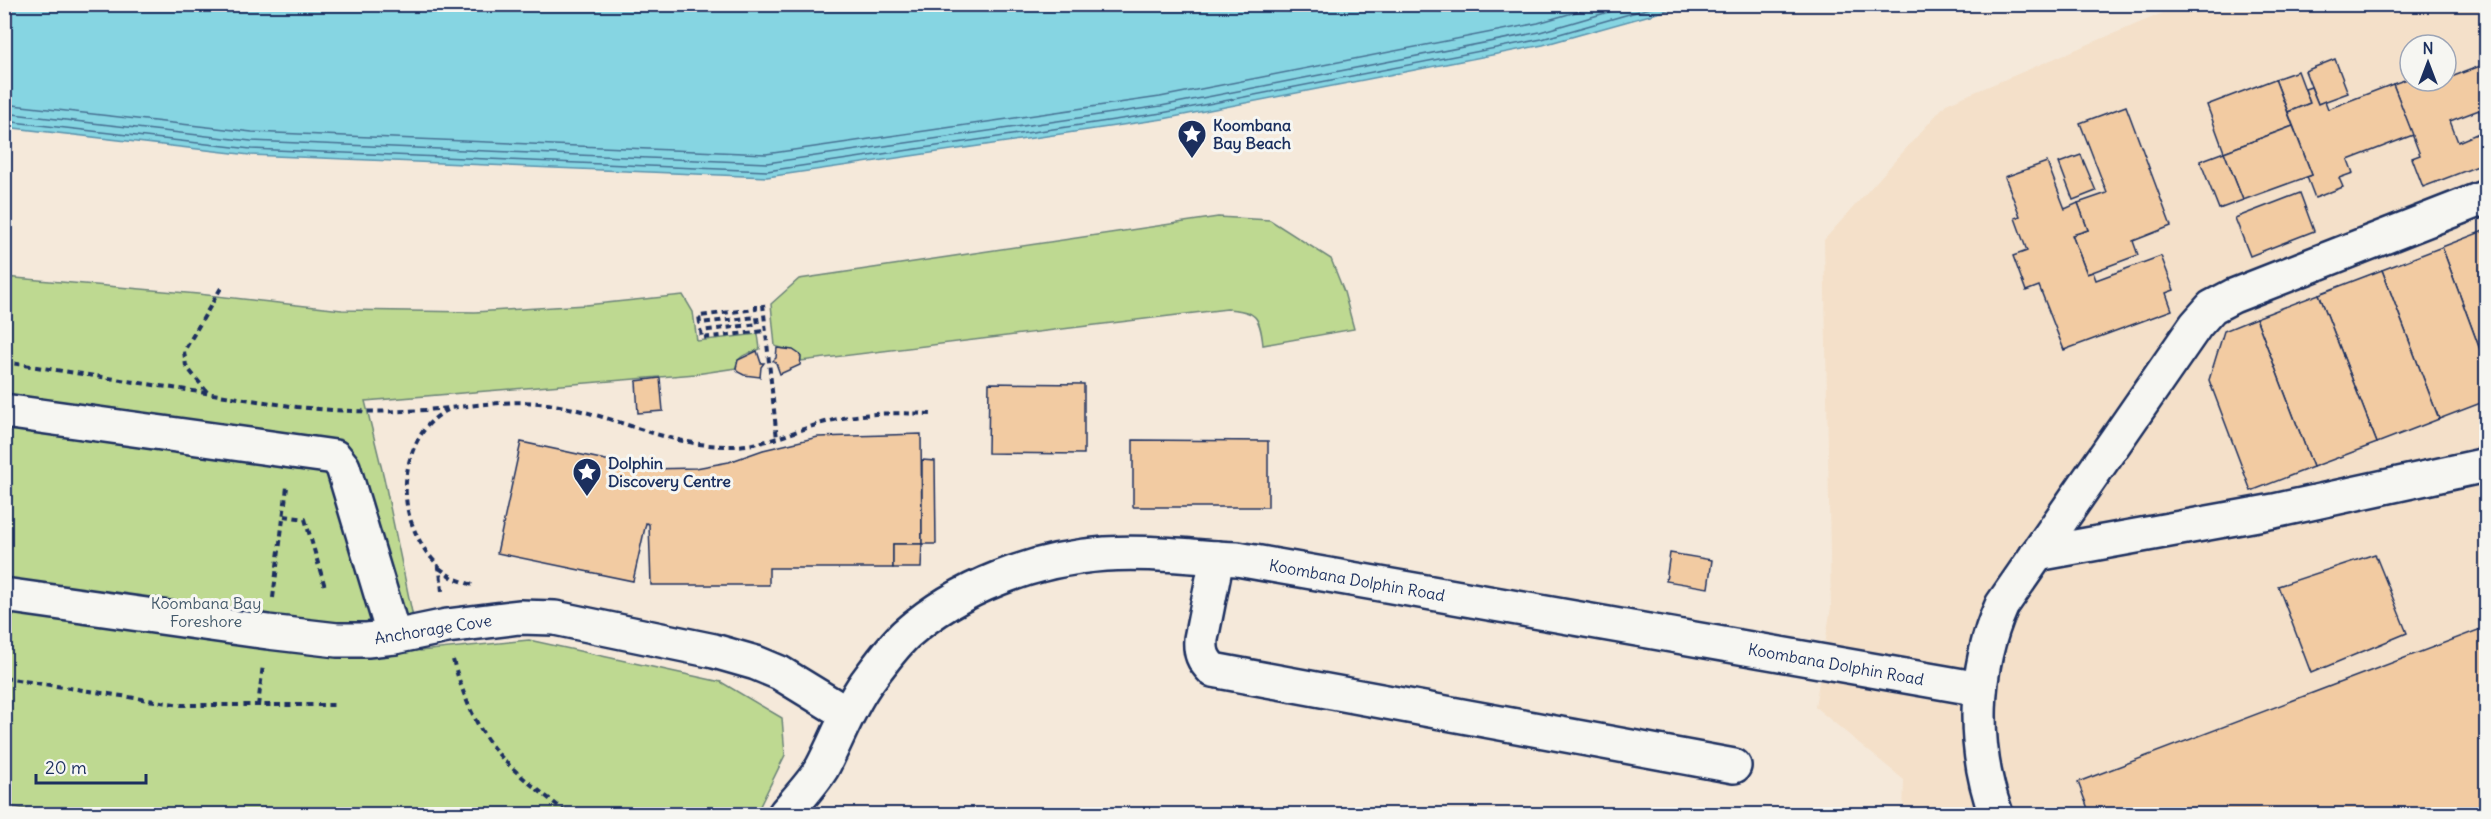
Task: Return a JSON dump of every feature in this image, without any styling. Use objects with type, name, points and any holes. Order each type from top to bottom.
[{"type":"street","points":[[1996,814],[1990,800],[1980,744],[1980,689],[1983,658],[1992,626],[2002,604],[2196,325],[2212,307],[2233,296],[2487,196]]},
{"type":"street","points":[[4,411],[335,457],[343,467],[394,637]]},
{"type":"street","points":[[2037,554],[2274,511],[2487,465]]},
{"type":"street","name":"Koombana Dolphin Road","points":[[785,814],[821,769],[847,714],[864,685],[904,635],[935,610],[968,592],[1004,577],[1052,562],[1106,554],[1169,554],[1218,558],[1382,583],[1980,689]]},
{"type":"street","points":[[1218,558],[1200,652],[1205,662],[1214,670],[1734,766]]},
{"type":"street","name":"Anchorage Cove","points":[[4,595],[268,632],[337,639],[367,640],[394,637],[447,626],[519,617],[555,618],[714,651],[756,663],[780,673],[847,714]]},
{"type":"street","name":"Koombana Dolphin Road","points":[[817,814],[821,769]]},
{"type":"path","points":[[207,392],[186,366],[184,351],[221,288]]},
{"type":"path","points":[[763,303],[777,439]]},
{"type":"path","points":[[756,305],[756,309],[699,316],[700,323],[757,317],[758,324],[701,331],[702,339],[765,331]]},
{"type":"path","points":[[4,362],[297,407],[372,413],[517,401],[548,404],[576,410],[670,439],[696,445],[729,447],[777,439],[813,425],[849,417],[892,413],[933,414]]},
{"type":"path","points":[[258,706],[297,407]]},
{"type":"path","points":[[284,516],[305,519],[325,587]]},
{"type":"path","points":[[4,678],[181,705],[335,705]]},
{"type":"shaded area","points":[[2182,5],[2486,5],[2486,814],[1903,814],[1904,780],[1815,707],[1831,607],[1824,240],[1946,104]]},
{"type":"green space","points":[[1218,217],[1270,220],[1331,259],[1344,292],[1354,329],[1263,345],[1260,327],[1255,317],[1244,311],[1227,309],[801,361],[795,352],[775,346],[771,304],[799,279]]},
{"type":"green space","name":"Koombana Bay Foreshore","points":[[4,277],[198,294],[342,310],[475,312],[586,305],[683,295],[693,312],[697,341],[758,334],[760,349],[741,357],[736,368],[696,374],[365,401],[384,478],[420,651],[529,640],[721,682],[782,718],[785,755],[756,814],[52,814],[5,805]]},
{"type":"water","points":[[5,4],[1686,5],[1543,45],[1163,119],[767,177],[250,155],[5,127]]},
{"type":"building","points":[[2335,59],[2348,93],[2318,104],[2305,71]]},
{"type":"building","points":[[2483,65],[2486,74],[2486,130],[2486,163],[2423,187],[2412,158],[2420,155],[2393,84],[2398,82],[2398,93],[2458,93],[2458,74]],"holes":[[[2479,110],[2486,130],[2458,142],[2450,121]]]},
{"type":"building","points":[[2298,71],[2310,103],[2288,112],[2275,79]]},
{"type":"building","points":[[2275,79],[2293,126],[2224,152],[2207,105]]},
{"type":"building","points":[[2393,84],[2413,135],[2348,160],[2353,173],[2339,178],[2343,187],[2315,198],[2307,177],[2312,175],[2288,112],[2310,103],[2305,89],[2311,87],[2318,104],[2325,101],[2328,109]]},
{"type":"building","points":[[2126,106],[2171,226],[2133,241],[2138,255],[2087,274],[2072,235],[2088,230],[2078,203],[2107,193],[2080,123]]},
{"type":"building","points":[[2293,126],[2312,175],[2243,200],[2224,152]]},
{"type":"building","points":[[2224,152],[2243,200],[2219,209],[2200,161]]},
{"type":"building","points":[[2081,155],[2096,191],[2073,200],[2059,163]]},
{"type":"building","points":[[2047,162],[2065,209],[2078,203],[2088,230],[2072,235],[2087,274],[2093,272],[2096,280],[2161,256],[2174,290],[2166,293],[2172,310],[2064,350],[2039,286],[2026,291],[2013,256],[2027,251],[2015,218],[2020,216],[2005,177]]},
{"type":"building","points":[[2300,193],[2314,231],[2250,256],[2235,218]]},
{"type":"building","points":[[2486,230],[2486,366],[2442,247]]},
{"type":"building","points":[[2442,247],[2486,366],[2486,401],[2439,419],[2382,270]]},
{"type":"building","points":[[2382,270],[2439,419],[2377,443],[2319,294]]},
{"type":"building","points":[[2319,294],[2377,443],[2313,467],[2256,318]]},
{"type":"building","points":[[2256,318],[2313,467],[2251,491],[2209,380],[2224,331]]},
{"type":"building","points":[[777,348],[793,350],[799,354],[800,365],[780,374],[773,361],[776,358]]},
{"type":"building","points":[[757,351],[761,363],[764,363],[760,377],[738,372],[736,368],[738,360]]},
{"type":"building","points":[[660,378],[663,411],[638,413],[636,381]]},
{"type":"building","points":[[989,383],[1084,384],[1084,454],[988,453]]},
{"type":"building","points":[[921,434],[922,544],[893,544],[893,568],[769,568],[769,585],[651,585],[649,524],[646,523],[633,581],[497,553],[521,442],[648,469],[696,468],[729,462],[763,450],[818,437]]},
{"type":"building","points":[[1133,440],[1268,441],[1268,507],[1133,507]]},
{"type":"building","points":[[922,460],[935,461],[936,544],[922,544]]},
{"type":"building","points":[[893,544],[922,544],[921,568],[893,568]]},
{"type":"building","points":[[1670,553],[1712,560],[1708,588],[1666,581]]},
{"type":"building","points":[[2375,554],[2407,633],[2311,673],[2278,586]]},
{"type":"building","points":[[2486,627],[2486,814],[2090,814],[2078,782]]},
{"type":"place","name":"Koombana Bay Beach","points":[[1192,160]]},
{"type":"place","name":"Dolphin Discovery Centre","points":[[587,498]]}]
